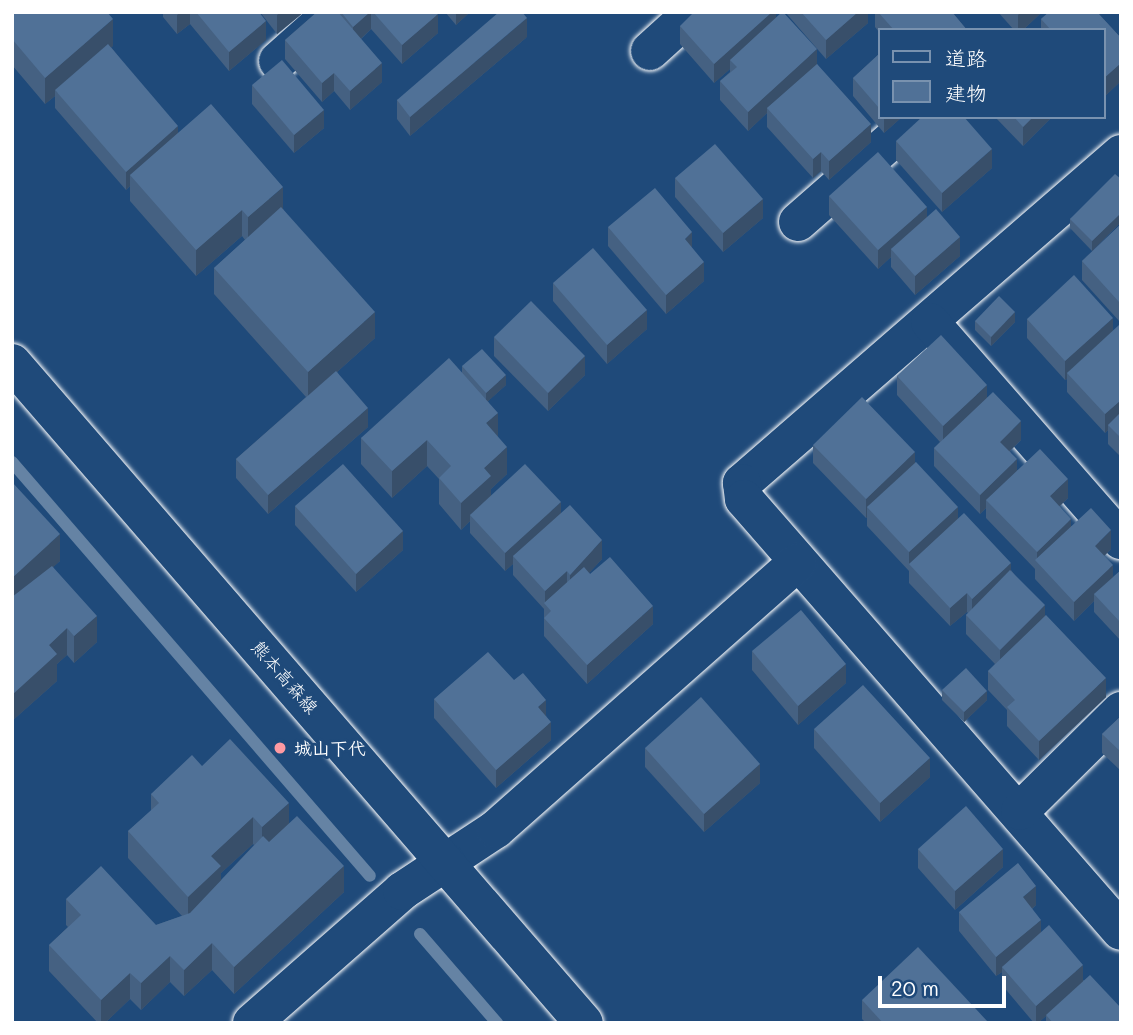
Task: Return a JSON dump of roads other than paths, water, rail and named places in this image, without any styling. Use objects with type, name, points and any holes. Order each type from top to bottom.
[{"type":"street","points":[[278,61],[333,12]]},
{"type":"street","points":[[650,51],[692,12]]},
{"type":"street","points":[[798,222],[916,119]]},
{"type":"street","points":[[1121,154],[742,482],[744,499],[1020,811],[1121,931]]},
{"type":"street","points":[[930,322],[1121,540]]},
{"type":"street","name":"熊本高森線","points":[[12,363],[584,1023]]},
{"type":"street","points":[[252,1023],[402,891],[496,829],[798,562]]},
{"type":"street","points":[[1020,811],[1121,711]]},
{"type":"waterway","points":[[12,462],[370,876]]},
{"type":"waterway","points":[[420,934],[497,1023]]},
{"type":"place","name":"城山下代","points":[[280,748]]}]
